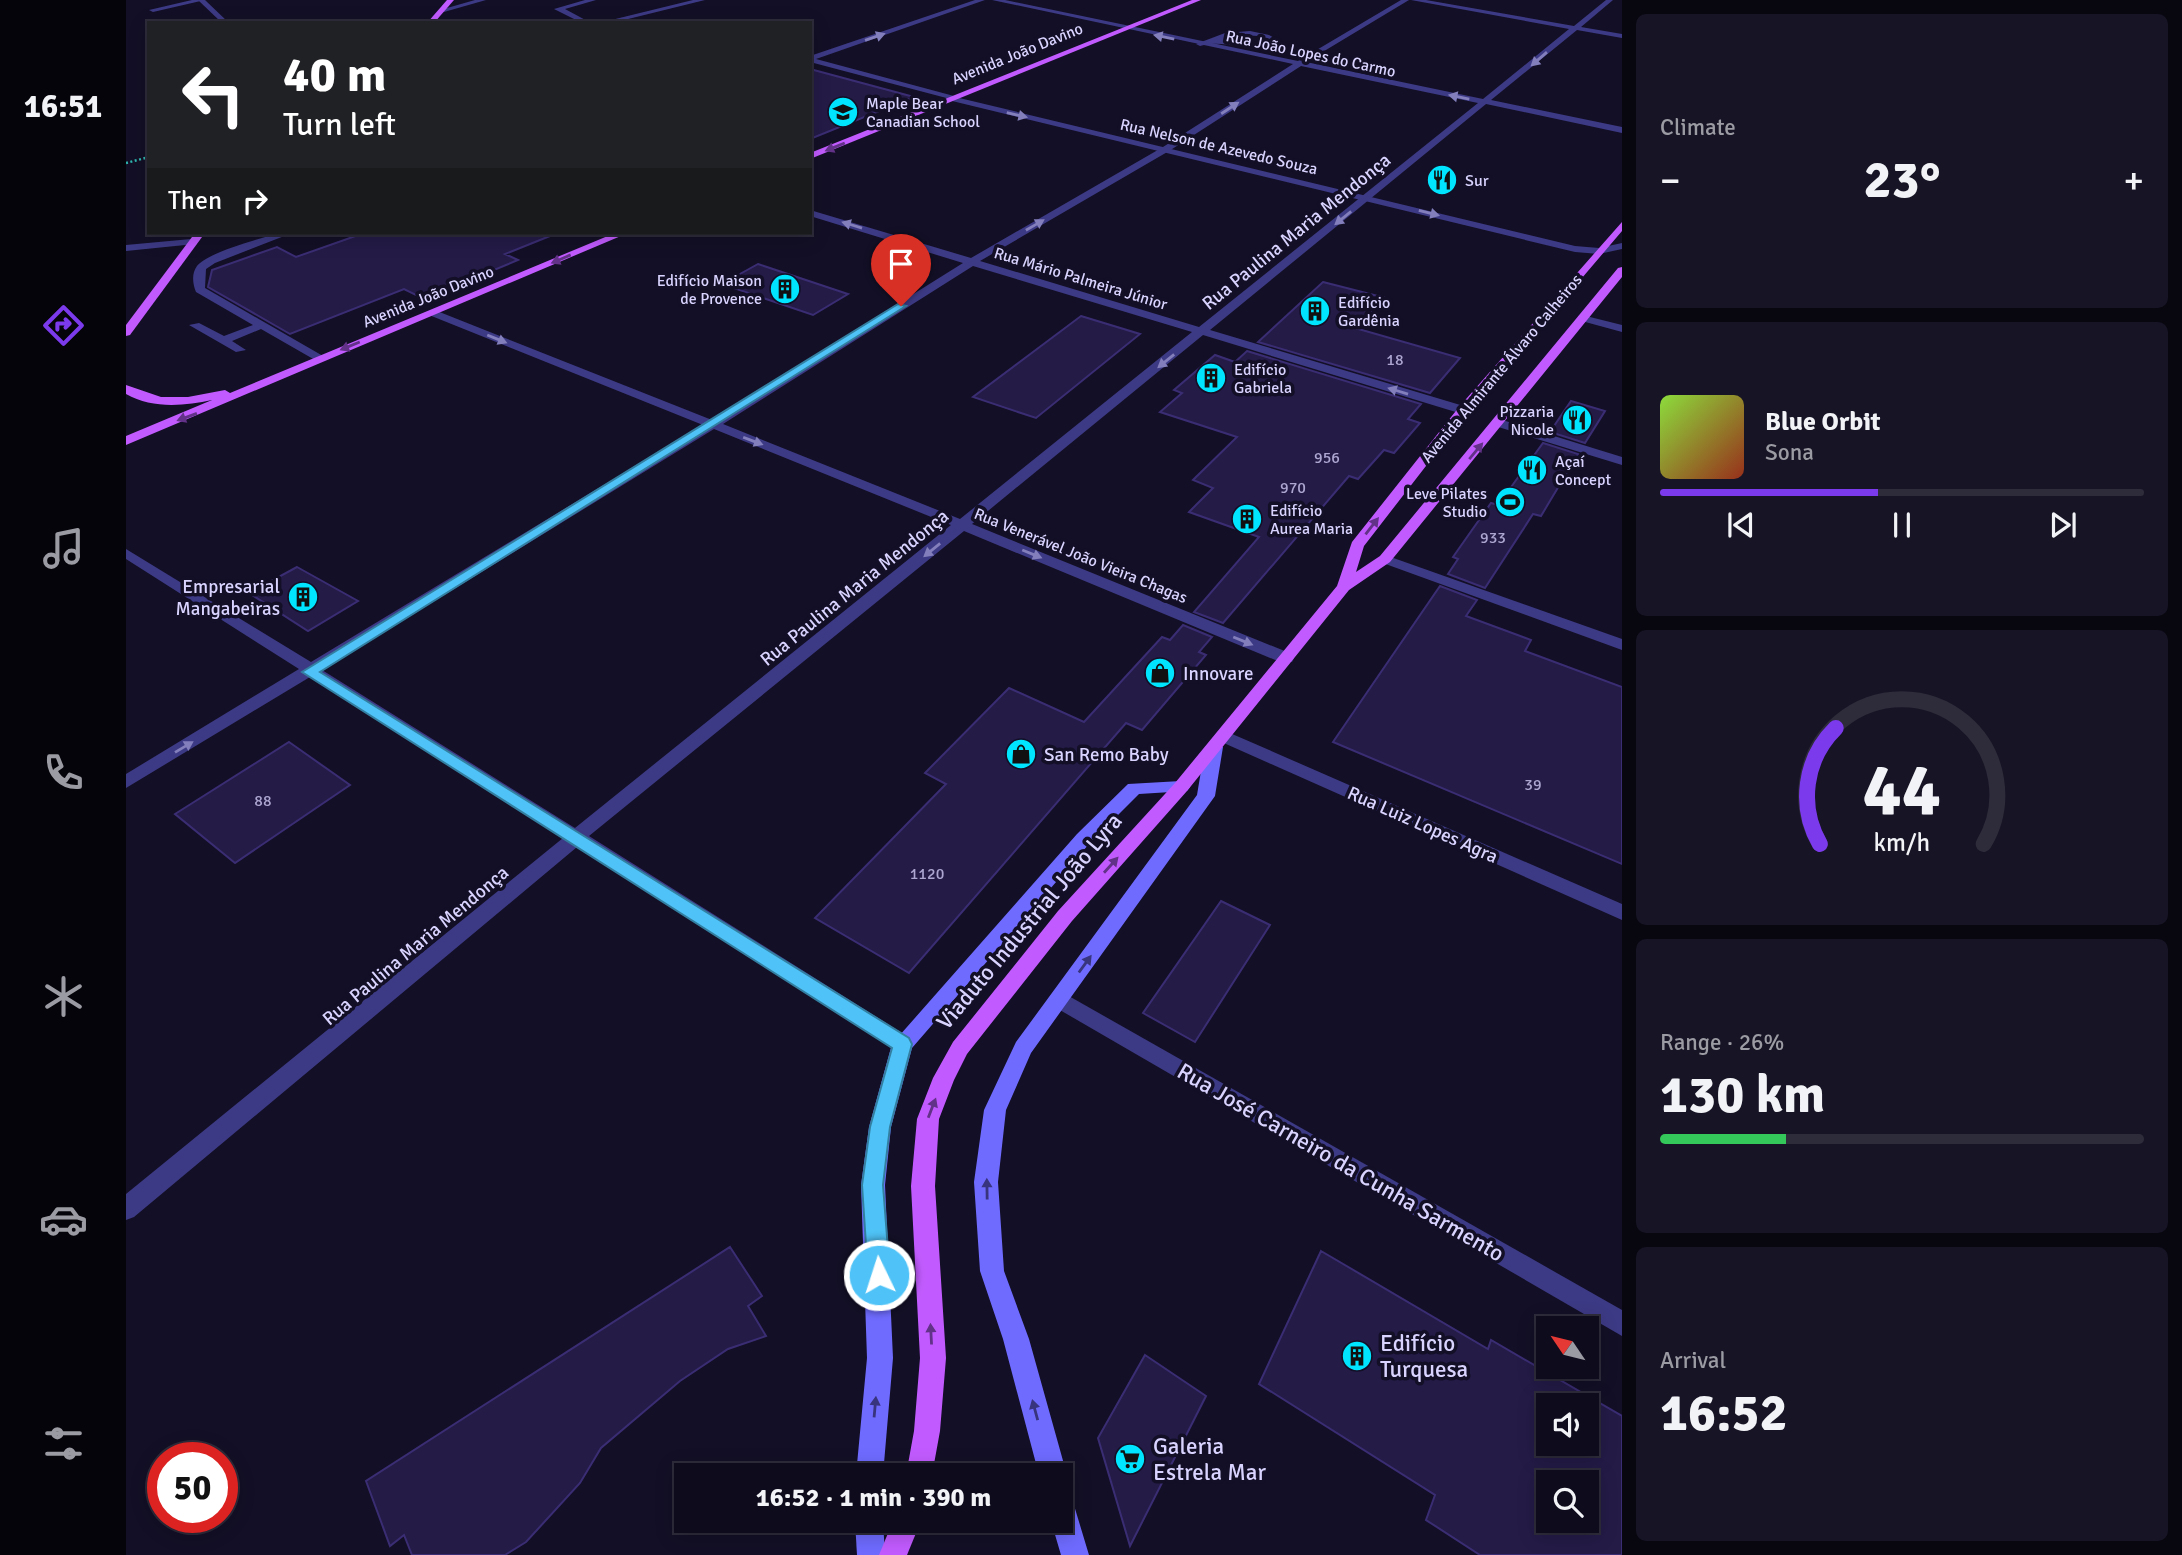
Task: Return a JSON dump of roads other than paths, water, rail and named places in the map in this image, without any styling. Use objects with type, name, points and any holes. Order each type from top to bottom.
[{"type":"main road","points":[[431,21],[451,0]]},
{"type":"main road","name":"Avenida João Davino","points":[[812,155],[1198,0]]},
{"type":"main road","name":"Avenida Almirante Álvaro Calheiros","points":[[1344,587],[1357,545],[1463,411],[1622,225]]},
{"type":"main road","points":[[126,333],[198,235]]},
{"type":"main road","name":"Avenida João Davino","points":[[126,441],[197,414],[245,389],[619,235]]},
{"type":"main road","name":"Avenida Almirante Álvaro Calheiros","points":[[1181,787],[1344,587],[1385,559],[1499,424],[1622,270]]},
{"type":"main road","name":"Avenida João Davino","points":[[126,389],[148,399],[171,401],[245,389]]},
{"type":"main road","points":[[1050,1463],[1016,1339],[992,1271],[986,1182],[995,1110],[1023,1048],[1206,796],[1219,741]]},
{"type":"main road","points":[[870,1463],[880,1359],[873,1185],[880,1127],[903,1044],[1083,839],[1134,788],[1181,787]]},
{"type":"main road","name":"Viaduto Industrial João Lyra","points":[[921,1463],[927,1431],[933,1358],[923,1186],[928,1119],[944,1078],[960,1048],[1065,916],[1181,787]]},
{"type":"main road","points":[[870,1533],[871,1555]]},
{"type":"main road","points":[[893,1555],[902,1533]]},
{"type":"main road","points":[[1069,1533],[1075,1555]]},
{"type":"street","points":[[153,10],[201,0],[224,21]]},
{"type":"street","points":[[444,10],[483,0]]},
{"type":"street","points":[[585,21],[558,9],[593,0]]},
{"type":"street","points":[[612,21],[702,0]]},
{"type":"street","points":[[812,59],[982,0]]},
{"type":"street","name":"Rua João Lopes do Carmo","points":[[995,0],[1622,130]]},
{"type":"street","points":[[126,782],[712,425],[972,261],[1166,149],[1298,64],[1406,0]]},
{"type":"street","points":[[1414,0],[1622,36]]},
{"type":"street","name":"Rua Paulina Maria Mendonça","points":[[126,1209],[575,838],[1484,102],[1509,85],[1610,0]]},
{"type":"street","points":[[1200,44],[1219,37],[1234,33],[1273,38],[1279,43],[1269,47],[1219,37]]},
{"type":"street","name":"Rua Nelson de Azevedo Souza","points":[[812,61],[951,98],[1576,249],[1599,251],[1622,246]]},
{"type":"street","name":"Rua Mário Palmeira Júnior","points":[[812,214],[1463,411]]},
{"type":"street","points":[[282,235],[211,261],[201,268],[198,281],[200,290],[319,359]]},
{"type":"street","points":[[126,248],[191,242]]},
{"type":"street","name":"Rua Venerável João Vieira Chagas","points":[[433,313],[1286,658]]},
{"type":"street","points":[[1582,318],[1622,329]]},
{"type":"street","points":[[195,325],[240,350]]},
{"type":"street","points":[[224,340],[262,325]]},
{"type":"street","points":[[1499,424],[1622,461]]},
{"type":"street","points":[[126,553],[309,672],[903,1044]]},
{"type":"street","points":[[1385,559],[1622,645]]},
{"type":"street","name":"Rua Luiz Lopes Agra","points":[[1219,741],[1622,912]]},
{"type":"street","name":"Rua José Carneiro da Cunha Sarmento","points":[[1060,1000],[1622,1324]]},
{"type":"place","name":"Maple Bear Canadian School","points":[[843,112]]},
{"type":"place","name":"Sur","points":[[1442,180]]},
{"type":"place","name":"Edifício Maison de Provence","points":[[785,289]]},
{"type":"place","name":"Edifício Gardênia","points":[[1315,311]]},
{"type":"place","name":"Edifício Gabriela","points":[[1211,378]]},
{"type":"place","name":"Pizzaria Nicole","points":[[1577,420]]},
{"type":"place","name":"Açaí Concept","points":[[1532,470]]},
{"type":"place","name":"Leve Pilates Studio","points":[[1510,502]]},
{"type":"place","name":"Edifício Aurea Maria","points":[[1247,519]]},
{"type":"place","name":"Empresarial Mangabeiras","points":[[303,597]]},
{"type":"place","name":"Innovare","points":[[1160,673]]},
{"type":"place","name":"San Remo Baby","points":[[1021,754]]},
{"type":"place","name":"Edifício Turquesa","points":[[1357,1356]]},
{"type":"place","name":"Galeria Estrela Mar","points":[[1130,1459]]}]
